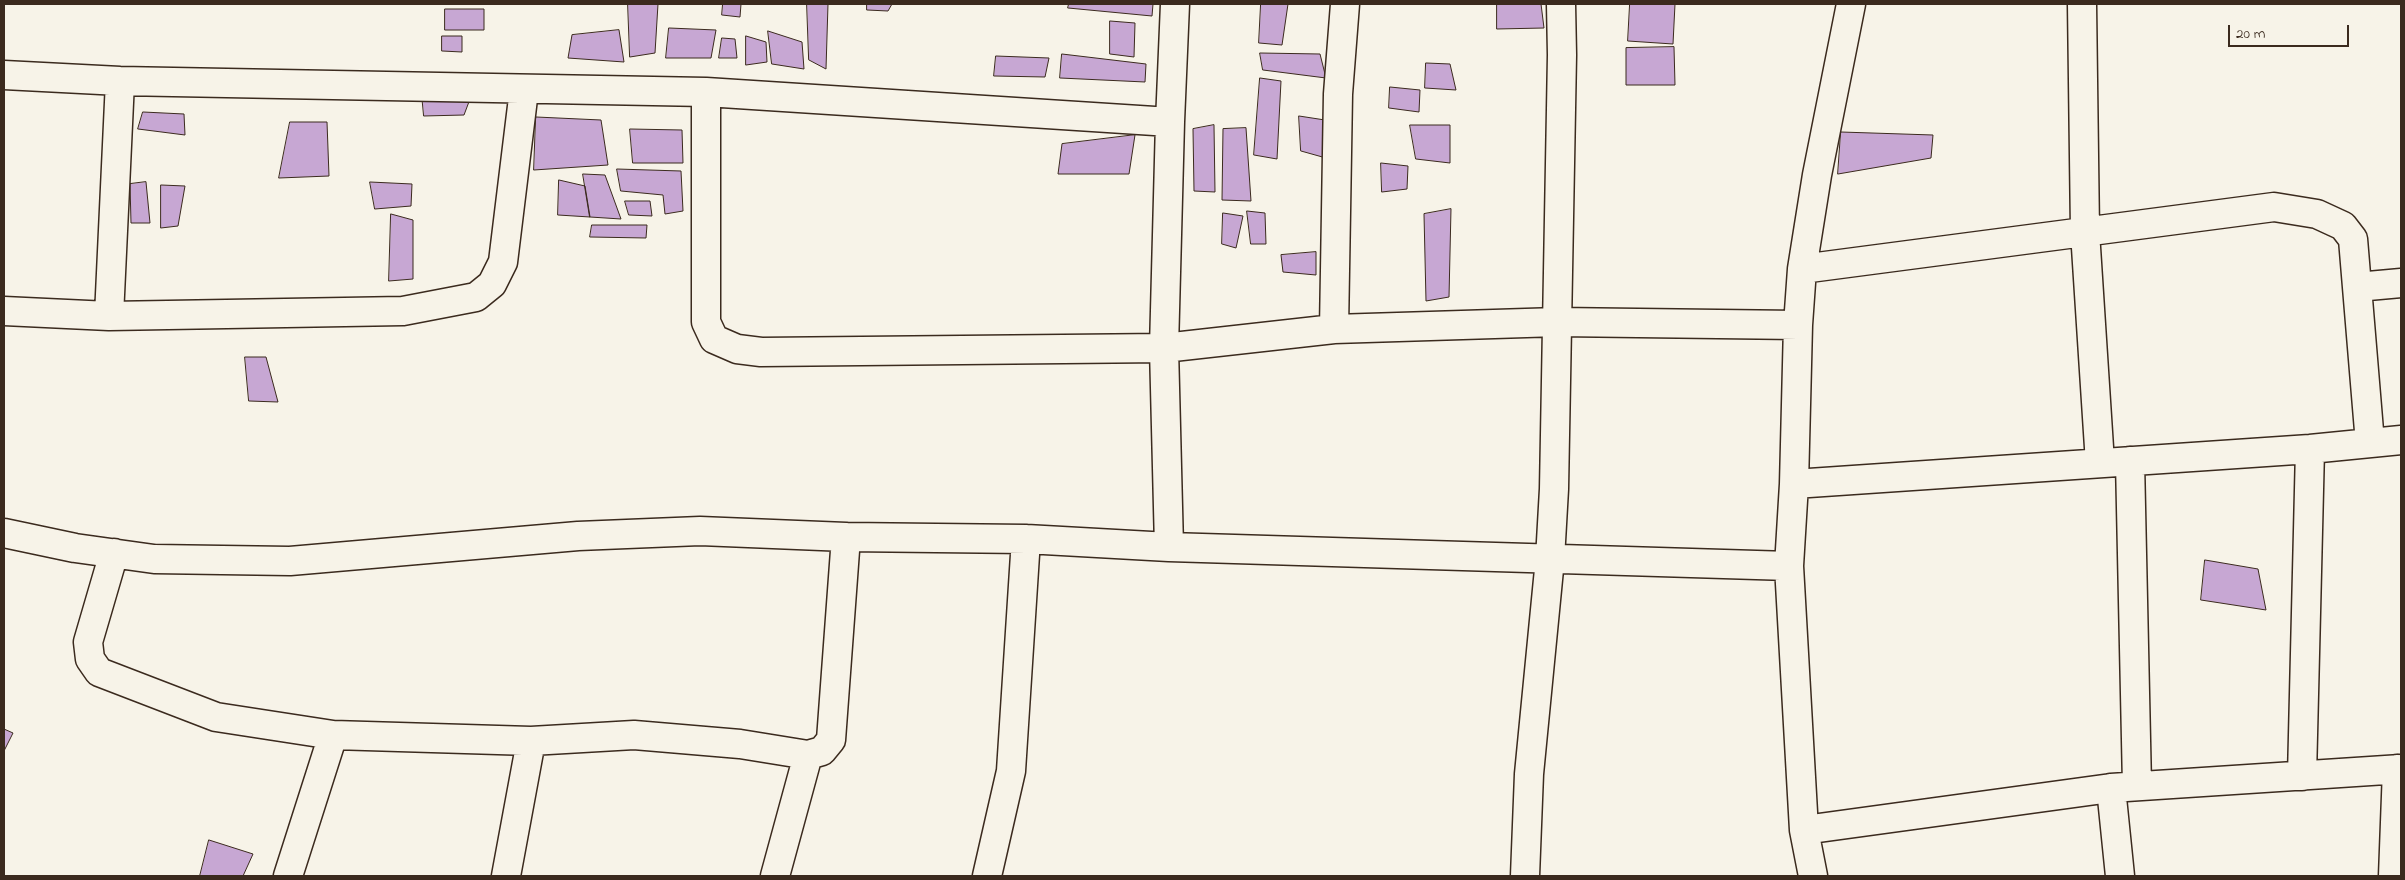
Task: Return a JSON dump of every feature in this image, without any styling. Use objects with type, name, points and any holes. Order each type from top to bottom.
[{"type":"street","points":[[1169,547],[1164,348],[1170,122],[1176,4]]},
{"type":"street","points":[[1334,329],[1338,94],[1345,4]]},
{"type":"street","points":[[1525,876],[1530,774],[1550,559],[1554,489],[1562,55],[1561,4]]},
{"type":"street","points":[[1813,876],[1804,830],[1789,566],[1794,484],[1798,325],[1802,269],[1817,175],[1851,4]]},
{"type":"street","points":[[2082,4],[2085,232],[2100,463]]},
{"type":"street","points":[[4,75],[120,81],[706,92],[1170,122]]},
{"type":"street","points":[[109,316],[120,81]]},
{"type":"street","points":[[4,311],[109,316],[403,311],[476,297],[492,284],[503,262],[524,90]]},
{"type":"street","points":[[706,92],[706,322],[714,339],[737,349],[761,352],[1164,348],[1334,329],[1558,322],[1798,325]]},
{"type":"street","points":[[1802,269],[2274,207],[2316,214],[2343,226],[2353,239],[2370,442]]},
{"type":"street","points":[[2357,287],[2401,283]]},
{"type":"street","points":[[1794,484],[2401,440]]},
{"type":"street","points":[[2302,776],[2310,448]]},
{"type":"street","points":[[2120,876],[2124,787],[2130,461]]},
{"type":"street","points":[[4,533],[75,548],[154,558],[290,561],[578,536],[700,531],[1789,566]]},
{"type":"street","points":[[114,553],[88,642],[90,659],[99,672],[216,717],[333,735],[530,741],[634,735],[740,744],[808,755],[822,751],[831,740],[846,537]]},
{"type":"street","points":[[987,876],[1011,771],[1026,540]]},
{"type":"street","points":[[288,876],[333,735]]},
{"type":"street","points":[[506,876],[530,741]]},
{"type":"street","points":[[775,876],[808,755]]},
{"type":"street","points":[[1804,830],[2124,787],[2399,769],[2393,876]]},
{"type":"building","points":[[628,4],[658,4],[655,53],[630,57]]},
{"type":"building","points":[[723,4],[741,4],[740,17],[722,15]]},
{"type":"building","points":[[807,4],[828,4],[826,69],[809,60]]},
{"type":"building","points":[[867,4],[892,4],[888,11],[867,10]]},
{"type":"building","points":[[1069,4],[1153,4],[1152,16],[1068,8]]},
{"type":"building","points":[[1261,4],[1288,4],[1282,45],[1259,43]]},
{"type":"building","points":[[1497,4],[1541,4],[1544,28],[1497,29]]},
{"type":"building","points":[[1630,4],[1675,4],[1673,44],[1628,41]]},
{"type":"building","points":[[445,9],[484,9],[484,30],[445,30]]},
{"type":"building","points":[[1110,21],[1135,23],[1134,57],[1110,54]]},
{"type":"building","points":[[669,28],[716,30],[711,58],[666,58]]},
{"type":"building","points":[[619,30],[624,62],[568,58],[572,35]]},
{"type":"building","points":[[768,31],[802,42],[804,69],[772,64]]},
{"type":"building","points":[[442,36],[462,36],[462,52],[442,51]]},
{"type":"building","points":[[746,36],[766,42],[767,62],[746,65]]},
{"type":"building","points":[[722,38],[735,39],[737,58],[719,58]]},
{"type":"building","points":[[1674,47],[1675,85],[1626,85],[1626,48]]},
{"type":"building","points":[[1260,53],[1320,54],[1326,78],[1263,70]]},
{"type":"building","points":[[1062,54],[1146,64],[1145,82],[1060,78]]},
{"type":"building","points":[[996,56],[1049,58],[1045,77],[994,76]]},
{"type":"building","points":[[1426,63],[1450,64],[1456,90],[1425,88]]},
{"type":"building","points":[[1260,78],[1281,81],[1277,159],[1254,155]]},
{"type":"building","points":[[1390,87],[1420,90],[1419,112],[1389,108]]},
{"type":"building","points":[[422,95],[470,99],[464,115],[424,116]]},
{"type":"building","points":[[143,112],[184,114],[185,135],[138,129]]},
{"type":"building","points":[[1299,116],[1325,120],[1326,158],[1301,151]]},
{"type":"building","points":[[536,117],[601,120],[608,165],[534,170]]},
{"type":"building","points":[[290,122],[327,122],[329,176],[279,178]]},
{"type":"building","points":[[1214,125],[1215,192],[1194,191],[1193,129]]},
{"type":"building","points":[[1410,125],[1450,125],[1450,163],[1416,159]]},
{"type":"building","points":[[1246,128],[1251,201],[1222,200],[1223,129]]},
{"type":"building","points":[[630,129],[682,130],[683,163],[633,163]]},
{"type":"building","points":[[1841,132],[1933,135],[1931,158],[1838,174]]},
{"type":"building","points":[[1135,135],[1129,174],[1058,174],[1062,144]]},
{"type":"building","points":[[1381,163],[1408,166],[1407,189],[1382,192]]},
{"type":"building","points":[[617,169],[681,171],[683,211],[665,214],[663,195],[621,191]]},
{"type":"building","points":[[583,174],[605,175],[621,219],[590,217]]},
{"type":"building","points":[[559,180],[585,186],[590,217],[558,215]]},
{"type":"building","points":[[146,182],[150,223],[131,223],[130,184]]},
{"type":"building","points":[[370,182],[412,184],[411,206],[375,209]]},
{"type":"building","points":[[161,185],[185,186],[178,226],[161,228]]},
{"type":"building","points":[[625,201],[650,201],[652,216],[629,215]]},
{"type":"building","points":[[1451,209],[1449,297],[1426,301],[1424,214]]},
{"type":"building","points":[[1247,211],[1265,213],[1266,244],[1251,244]]},
{"type":"building","points":[[1223,213],[1243,216],[1236,248],[1222,244]]},
{"type":"building","points":[[391,214],[413,220],[413,279],[389,281]]},
{"type":"building","points":[[592,225],[647,225],[646,238],[590,237]]},
{"type":"building","points":[[1316,252],[1316,275],[1283,272],[1281,255]]},
{"type":"building","points":[[245,357],[266,357],[278,402],[249,401]]},
{"type":"building","points":[[2205,560],[2258,569],[2266,610],[2201,600]]},
{"type":"building","points":[[4,729],[13,733],[4,751]]},
{"type":"building","points":[[209,840],[253,854],[243,876],[200,876]]}]
